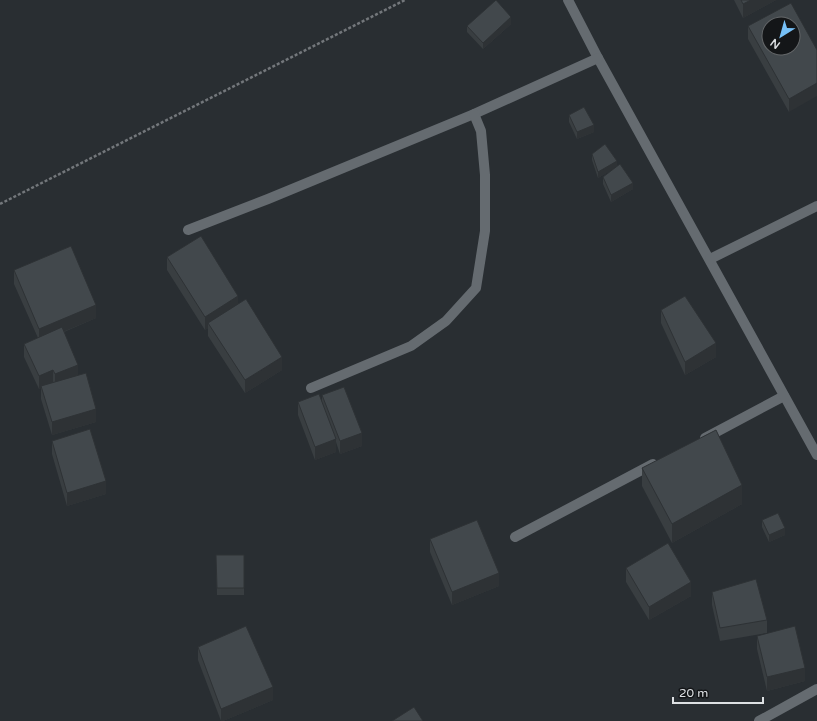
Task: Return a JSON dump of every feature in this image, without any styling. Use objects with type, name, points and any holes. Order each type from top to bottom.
[{"type":"street","points":[[568,0],[598,58],[817,455]]},
{"type":"street","points":[[188,230],[268,199],[474,114],[598,58]]},
{"type":"street","points":[[311,388],[411,346],[446,321],[476,288],[485,231],[485,176],[481,131],[474,114]]},
{"type":"street","points":[[710,259],[817,206]]},
{"type":"street","points":[[692,444],[784,396]]},
{"type":"street","points":[[516,537],[664,459]]},
{"type":"street","points":[[759,721],[817,690]]},
{"type":"path","points":[[0,204],[405,0]]},
{"type":"building","points":[[496,0],[511,17],[483,43],[467,26]]},
{"type":"building","points":[[741,0],[751,0],[743,4]]},
{"type":"building","points":[[791,3],[798,16],[767,16]]},
{"type":"building","points":[[761,19],[761,49],[748,26]]},
{"type":"building","points":[[801,21],[817,50],[817,83],[789,99],[765,56],[801,56]]},
{"type":"building","points":[[584,107],[594,125],[577,132],[569,115]]},
{"type":"building","points":[[605,144],[617,161],[598,172],[592,154]]},
{"type":"building","points":[[620,164],[633,183],[611,195],[603,177]]},
{"type":"building","points":[[201,236],[238,296],[205,317],[167,257]]},
{"type":"building","points":[[71,246],[96,305],[39,329],[14,270]]},
{"type":"building","points":[[685,296],[716,343],[685,362],[661,310]]},
{"type":"building","points":[[246,299],[282,357],[245,380],[208,323]]},
{"type":"building","points":[[62,327],[78,365],[55,374],[53,370],[39,376],[24,344]]},
{"type":"building","points":[[86,373],[96,409],[52,422],[41,386]]},
{"type":"building","points":[[344,387],[362,433],[340,441],[322,395]]},
{"type":"building","points":[[319,394],[336,439],[315,447],[298,402]]},
{"type":"building","points":[[90,429],[106,481],[67,493],[52,441]]},
{"type":"building","points":[[716,430],[742,485],[672,524],[642,468]]},
{"type":"building","points":[[778,513],[785,528],[769,535],[762,520]]},
{"type":"building","points":[[477,520],[499,573],[452,592],[430,539]]},
{"type":"building","points":[[668,543],[691,582],[649,607],[626,568]]},
{"type":"building","points":[[216,555],[244,555],[244,588],[217,588]]},
{"type":"building","points":[[756,579],[767,620],[720,628],[712,592]]},
{"type":"building","points":[[246,626],[273,687],[221,709],[198,647]]},
{"type":"building","points":[[795,626],[805,668],[767,677],[757,636]]},
{"type":"building","points":[[414,707],[423,721],[392,721]]}]
